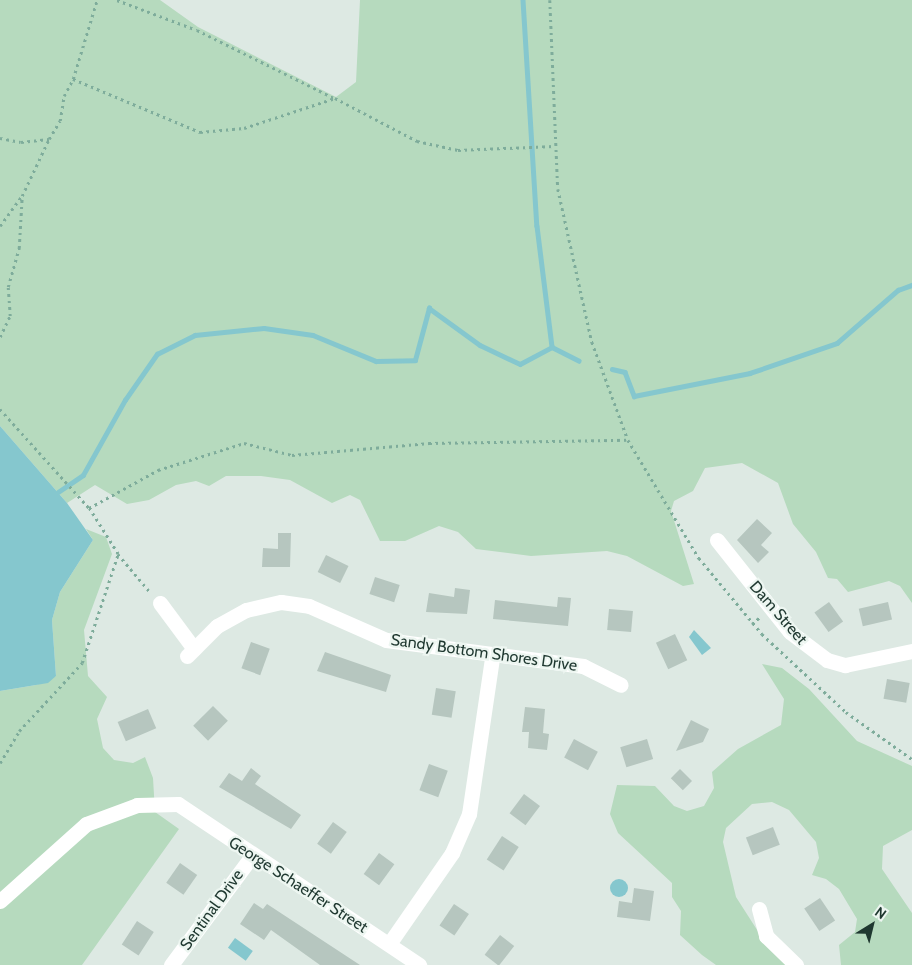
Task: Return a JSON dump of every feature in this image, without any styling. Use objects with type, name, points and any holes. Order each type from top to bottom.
[{"type":"street","name":"Dam Street","points":[[717,540],[790,632],[826,660],[845,664],[912,651]]},
{"type":"street","name":"Sandy Bottom Shores Drive","points":[[160,603],[190,653],[217,626],[246,610],[281,602],[310,606],[386,640],[492,658],[583,666],[621,685]]},
{"type":"street","points":[[389,944],[452,853],[469,814],[492,658]]},
{"type":"street","name":"George Schaeffer Street","points":[[0,901],[86,824],[138,805],[178,804],[252,856],[419,965]]},
{"type":"street","name":"Sentinal Drive","points":[[171,965],[252,856]]},
{"type":"street","points":[[759,909],[766,936],[796,965]]},
{"type":"path","points":[[0,226],[22,196],[49,139],[60,122],[64,96],[73,78],[97,0]]},
{"type":"path","points":[[117,0],[197,30],[417,140],[458,150],[554,146]]},
{"type":"path","points":[[550,0],[554,146],[573,266],[609,392]]},
{"type":"path","points":[[73,78],[200,132],[244,128],[335,98]]},
{"type":"path","points":[[0,138],[21,142],[49,139]]},
{"type":"path","points":[[0,336],[10,316],[8,287],[19,248],[22,196]]},
{"type":"path","points":[[0,408],[89,508],[118,554],[160,603]]},
{"type":"path","points":[[89,508],[158,470],[244,443],[292,455],[429,442],[628,440]]},
{"type":"path","points":[[0,763],[19,731],[82,663],[118,554]]},
{"type":"green space","points":[[0,0],[160,0],[198,27],[336,97],[356,82],[360,0],[912,0],[912,603],[900,586],[889,581],[848,592],[837,579],[828,578],[816,552],[793,524],[778,483],[742,463],[705,468],[693,491],[674,501],[671,511],[694,584],[683,586],[627,556],[607,551],[531,556],[476,549],[458,532],[439,526],[405,541],[380,541],[360,500],[350,495],[332,503],[290,480],[261,476],[226,476],[209,486],[196,481],[176,485],[149,500],[127,504],[95,485],[67,503],[0,426]]},
{"type":"green space","points":[[86,529],[106,537],[112,554],[84,630],[88,676],[107,697],[97,719],[103,748],[114,760],[133,763],[145,757],[153,778],[155,812],[179,829],[82,965],[0,965],[0,691],[36,685],[56,676],[52,620],[60,592],[93,540]]},
{"type":"green space","points":[[762,664],[782,668],[809,689],[857,741],[912,766],[912,830],[883,846],[882,869],[912,913],[912,965],[841,965],[839,945],[855,932],[857,919],[839,889],[826,879],[812,875],[819,858],[816,842],[789,810],[772,802],[752,804],[726,828],[723,842],[736,897],[766,944],[789,965],[716,965],[702,955],[680,935],[681,911],[672,897],[672,883],[618,833],[610,814],[617,785],[655,786],[674,806],[687,811],[704,806],[714,788],[712,772],[738,749],[781,725],[784,699]]},
{"type":"water","points":[[0,426],[67,503],[93,540],[60,592],[52,620],[56,676],[48,683],[0,691]]},
{"type":"water","points":[[694,630],[711,648],[702,655],[689,637]]},
{"type":"water","points":[[619,879],[625,882],[628,888],[625,894],[619,897],[613,894],[610,888],[613,882]]},
{"type":"water","points":[[235,938],[253,951],[246,961],[228,948]]},
{"type":"building","points":[[757,519],[772,533],[761,545],[769,552],[758,563],[737,540]]},
{"type":"building","points":[[278,533],[291,533],[290,567],[262,567],[263,548],[278,549]]},
{"type":"building","points":[[326,555],[348,566],[340,583],[318,572]]},
{"type":"building","points":[[375,577],[400,585],[394,602],[369,594]]},
{"type":"building","points":[[455,588],[470,590],[467,614],[426,612],[429,593],[454,597]]},
{"type":"building","points":[[558,597],[571,598],[568,626],[493,619],[495,600],[557,607]]},
{"type":"building","points":[[829,602],[843,621],[829,632],[814,613]]},
{"type":"building","points":[[888,602],[892,620],[863,626],[859,609]]},
{"type":"building","points":[[609,609],[633,611],[631,632],[607,630]]},
{"type":"building","points":[[675,634],[687,660],[668,669],[656,643]]},
{"type":"building","points":[[251,642],[270,649],[260,675],[241,668]]},
{"type":"building","points":[[325,652],[391,675],[386,692],[317,671]]},
{"type":"building","points":[[887,679],[910,683],[906,703],[884,699]]},
{"type":"building","points":[[436,688],[456,691],[452,718],[432,715]]},
{"type":"building","points":[[213,706],[228,721],[208,741],[193,726]]},
{"type":"building","points":[[525,707],[545,709],[543,733],[549,734],[547,750],[528,748],[529,732],[522,732]]},
{"type":"building","points":[[148,709],[156,728],[126,741],[118,722]]},
{"type":"building","points":[[691,720],[709,729],[703,742],[676,751]]},
{"type":"building","points":[[574,739],[598,752],[588,770],[564,758]]},
{"type":"building","points":[[647,739],[653,759],[626,767],[620,747]]},
{"type":"building","points":[[429,764],[448,771],[438,797],[419,790]]},
{"type":"building","points":[[251,768],[261,776],[255,784],[301,815],[291,829],[219,787],[229,773],[242,781]]},
{"type":"building","points":[[680,769],[692,781],[683,790],[671,778]]},
{"type":"building","points":[[524,794],[540,806],[526,825],[510,813]]},
{"type":"building","points":[[333,822],[347,832],[331,854],[317,844]]},
{"type":"building","points":[[773,827],[780,845],[753,855],[746,837]]},
{"type":"building","points":[[502,836],[519,847],[504,870],[487,859]]},
{"type":"building","points":[[379,853],[394,864],[379,885],[364,874]]},
{"type":"building","points":[[180,863],[197,875],[183,895],[166,883]]},
{"type":"building","points":[[634,888],[654,891],[650,921],[617,917],[619,901],[632,903]]},
{"type":"building","points":[[820,898],[835,920],[819,931],[804,909]]},
{"type":"building","points":[[254,903],[263,909],[267,904],[360,965],[320,965],[271,930],[264,940],[240,924]]},
{"type":"building","points":[[454,904],[469,914],[454,936],[439,926]]},
{"type":"building","points":[[137,921],[154,932],[139,955],[122,944]]},
{"type":"building","points":[[500,935],[514,946],[499,965],[485,955]]},
{"type":"waterway","points":[[523,0],[537,226],[552,347]]},
{"type":"waterway","points":[[612,369],[625,372],[634,396],[750,373],[837,343],[898,290],[912,285]]},
{"type":"waterway","points":[[58,492],[83,475],[125,400],[157,354],[195,335],[264,328],[313,335],[376,361],[415,360],[429,308],[480,345],[520,364],[552,347],[579,361]]}]
